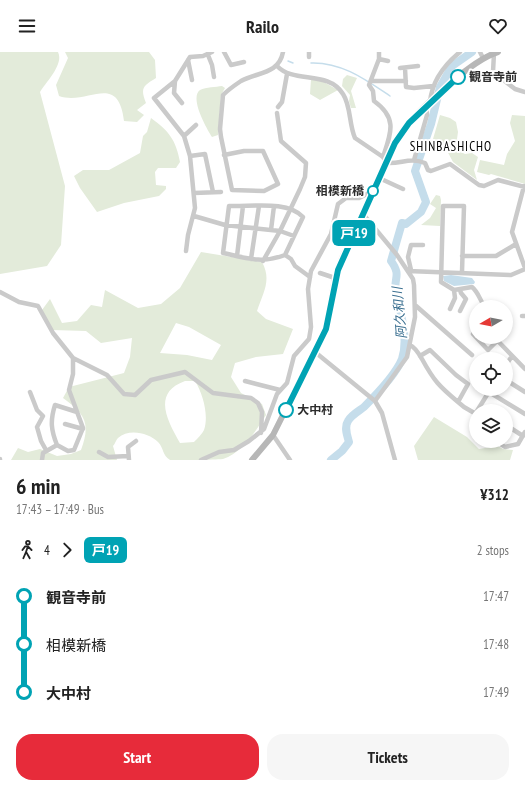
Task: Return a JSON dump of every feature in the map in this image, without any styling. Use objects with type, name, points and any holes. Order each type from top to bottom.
[{"type":"main road","points":[[252,460],[273,435],[315,352],[328,320],[336,278],[342,258],[379,178],[385,159],[400,134],[429,103],[481,54],[496,53]]},
{"type":"street","points":[[187,52],[192,80]]},
{"type":"street","points":[[224,52],[231,66],[244,62]]},
{"type":"street","points":[[224,155],[244,151],[263,151],[278,184],[264,191],[232,190],[224,155],[220,129],[223,95],[241,81],[277,66],[282,59],[283,52]]},
{"type":"street","points":[[379,52],[379,59],[370,83],[374,101],[386,110],[391,125],[385,159]]},
{"type":"street","points":[[414,160],[427,115],[433,86],[443,69],[460,52]]},
{"type":"street","points":[[186,251],[188,235],[194,216],[194,194],[190,156],[184,136],[154,98],[175,81],[189,58],[210,53],[214,77]]},
{"type":"street","points":[[496,53],[493,72],[515,89],[525,92]]},
{"type":"street","points":[[379,59],[388,61]]},
{"type":"street","points":[[277,66],[287,74],[322,79],[340,89],[344,96],[355,138],[394,164],[414,160],[423,162],[428,170],[431,171],[450,164],[479,185],[484,186],[498,180],[524,186],[512,232],[525,269],[511,276],[462,272],[441,273],[410,271],[363,214]]},
{"type":"street","points":[[418,66],[403,68],[406,87],[414,88],[433,86]]},
{"type":"street","points":[[278,107],[282,102],[287,74]]},
{"type":"street","points":[[175,81],[174,93],[182,103]]},
{"type":"street","points":[[370,83],[406,82]]},
{"type":"street","points":[[263,261],[280,231],[305,177],[306,163],[281,141],[277,113]]},
{"type":"street","points":[[184,136],[196,126]]},
{"type":"street","points":[[190,156],[205,154],[213,192]]},
{"type":"street","points":[[379,178],[403,189]]},
{"type":"street","points":[[200,460],[219,452],[234,450],[261,433],[280,390],[287,382],[294,356],[311,335],[308,290],[310,277],[313,266],[331,234],[336,209],[340,201],[349,197],[359,198],[373,191]]},
{"type":"street","points":[[194,194],[221,192]]},
{"type":"street","points":[[229,206],[274,206],[290,208],[297,211],[303,217],[285,255],[263,261],[223,253],[229,206]]},
{"type":"street","points":[[237,256],[243,206]]},
{"type":"street","points":[[251,259],[259,206]]},
{"type":"street","points":[[271,230],[274,206]]},
{"type":"street","points":[[462,272],[464,206],[442,206],[441,282],[454,290],[472,287],[479,293],[480,300]]},
{"type":"street","points":[[194,216],[227,225],[280,231],[294,236]]},
{"type":"street","points":[[462,256],[496,256],[516,244]]},
{"type":"street","points":[[373,399],[403,365],[407,357],[415,317],[413,279],[408,257],[411,245],[423,245]]},
{"type":"street","points":[[285,255],[291,259],[295,266],[310,277]]},
{"type":"street","points":[[320,273],[336,278]]},
{"type":"street","points":[[450,309],[455,298],[454,290]]},
{"type":"street","points":[[460,290],[461,294],[466,299],[460,311]]},
{"type":"street","points":[[0,292],[19,302],[38,306],[53,333],[73,358],[107,375],[124,394],[129,396],[139,392],[143,386],[151,380],[185,372],[214,393],[251,398],[258,403],[262,412],[261,433]]},
{"type":"street","points":[[415,305],[469,352]]},
{"type":"street","points":[[482,344],[488,350],[492,344]]},
{"type":"street","points":[[501,344],[508,352]]},
{"type":"street","points":[[410,345],[413,346],[420,356],[438,386],[469,410]]},
{"type":"street","points":[[420,356],[430,350],[456,375],[468,384],[458,402]]},
{"type":"street","points":[[315,352],[373,399],[382,413],[395,460]]},
{"type":"street","points":[[513,357],[525,369]]},
{"type":"street","points":[[73,358],[73,374],[70,390],[83,428],[74,450],[68,451],[57,445],[51,428],[52,417],[55,405],[77,412]]},
{"type":"street","points":[[245,381],[280,390]]},
{"type":"street","points":[[513,384],[525,392]]},
{"type":"street","points":[[30,392],[37,410],[43,416],[37,427],[41,441],[46,450]]},
{"type":"street","points":[[499,396],[525,414]]},
{"type":"street","points":[[65,424],[83,428]]},
{"type":"street","points":[[513,430],[523,437],[518,444],[513,445]]},
{"type":"street","points":[[273,435],[290,460]]},
{"type":"street","points":[[99,452],[108,457],[128,458],[128,447],[136,441]]},
{"type":"street","points":[[42,460],[43,454],[46,450],[57,445]]},
{"type":"green space","points":[[0,52],[58,52],[59,62],[57,67],[40,92],[65,186],[61,245],[47,266],[0,274]]},
{"type":"green space","points":[[65,52],[149,52],[155,60],[156,78],[146,85],[143,91],[146,103],[137,110],[144,115],[137,122],[124,121],[121,106],[115,97],[108,94],[70,98],[59,96],[56,85],[68,58]]},
{"type":"green space","points":[[347,75],[357,78],[351,91],[356,108],[351,108],[349,101],[350,95],[342,86],[343,79]]},
{"type":"green space","points":[[311,79],[322,81],[338,90],[320,100],[310,94]]},
{"type":"green space","points":[[222,86],[225,88],[221,95],[218,135],[212,137],[200,114],[197,94],[202,89]]},
{"type":"green space","points":[[440,115],[450,118],[456,122],[458,132],[457,139],[460,143],[459,151],[465,154],[472,153],[478,157],[474,170],[477,180],[453,162],[445,147],[433,139]]},
{"type":"green space","points":[[512,115],[525,116],[525,184],[491,174],[489,175],[477,172],[480,160],[504,165],[507,154],[515,141],[510,123]]},
{"type":"green space","points":[[151,118],[163,127],[171,137],[180,162],[176,168],[158,168],[155,172],[156,185],[166,186],[166,189],[159,196],[124,203],[97,212],[80,188],[74,176],[83,170],[109,170],[140,153],[143,136],[147,132]]},
{"type":"green space","points":[[436,195],[440,196],[441,200],[440,226],[421,225],[430,218],[436,208],[430,204]]},
{"type":"green space","points":[[201,252],[262,262],[266,275],[266,286],[257,311],[266,319],[293,329],[283,354],[256,357],[235,363],[231,377],[241,393],[262,404],[266,415],[248,441],[237,452],[223,459],[170,460],[167,458],[158,442],[150,436],[133,432],[118,438],[113,446],[117,460],[11,460],[18,448],[28,452],[40,449],[57,456],[71,454],[81,450],[86,433],[84,420],[81,414],[63,398],[69,387],[124,373],[130,357],[132,338],[101,343],[86,331],[52,330],[42,310],[50,299],[62,323],[77,321],[91,305],[102,307],[105,290],[138,308],[161,304],[180,288]],"holes":[[[176,323],[189,327],[221,345],[212,360],[187,355],[160,353]],[[185,381],[195,381],[198,386],[203,398],[206,418],[204,430],[194,442],[180,443],[167,416],[165,400],[168,393],[175,386]]]},
{"type":"green space","points":[[434,417],[467,437],[469,439],[469,448],[501,448],[513,450],[510,460],[418,460],[414,446]]},
{"type":"water","points":[[451,275],[472,278],[475,282],[474,284],[454,286],[444,281],[443,276]]},
{"type":"waterway","name":"阿久和川","points":[[331,460],[342,451],[349,442],[346,428],[349,419],[364,407],[379,391],[390,378],[402,359],[405,342],[402,316],[395,287],[397,274],[391,261],[402,223],[406,224],[421,212],[426,202],[415,171],[431,124],[440,87],[452,66],[472,52]]},
{"type":"waterway","points":[[288,61],[293,63]]},
{"type":"waterway","points":[[311,63],[333,65],[353,73],[390,96]]},
{"type":"bus line","name":"戸19","points":[[286,410],[326,329],[334,286],[342,258],[395,143],[409,123],[458,77]]},
{"type":"place","name":"観音寺前","points":[[458,77]]},
{"type":"place","name":"相模新橋","points":[[373,191]]},
{"type":"place","name":"大中村","points":[[286,410]]},
{"type":"district","name":"SHINBASHICHO","points":[[451,146]]}]
